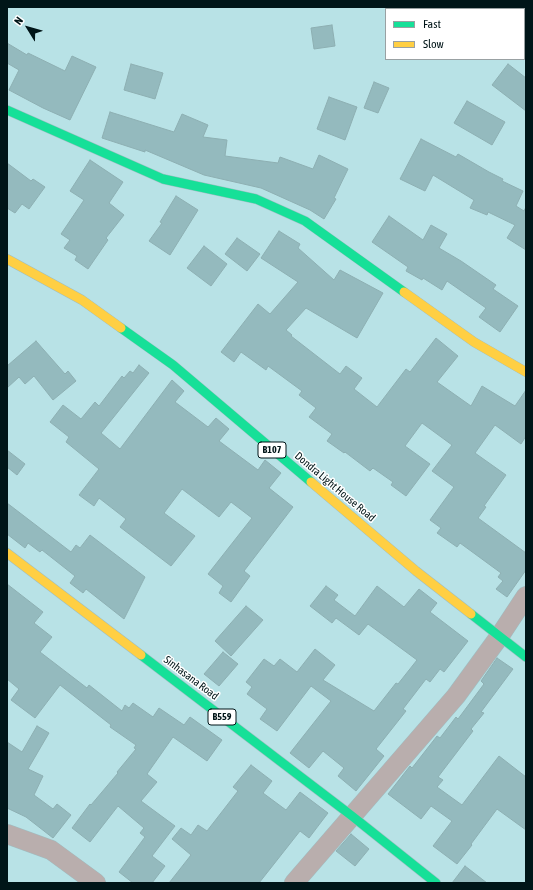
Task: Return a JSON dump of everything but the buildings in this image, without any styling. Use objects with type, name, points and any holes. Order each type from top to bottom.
[{"type":"main road","points":[[7,110],[162,179],[256,199],[305,221],[474,342],[526,372]]},
{"type":"main road","name":"Dondra Light House Road","points":[[7,259],[82,300],[173,364],[416,571],[526,657]]},
{"type":"main road","name":"Sinhasana Road","points":[[7,553],[352,816],[436,883]]},
{"type":"street","points":[[294,883],[456,696],[499,637],[526,596]]},
{"type":"street","points":[[7,834],[51,850],[96,883]]},
{"type":"traffic: fast","points":[[7,110],[163,179],[256,199],[305,221],[404,292]]},
{"type":"traffic: fast","points":[[121,328],[173,365],[311,482]]},
{"type":"traffic: fast","points":[[471,614],[526,657]]},
{"type":"traffic: fast","points":[[141,655],[352,816],[436,883]]},
{"type":"traffic: slow","points":[[7,259],[82,300],[121,328]]},
{"type":"traffic: slow","points":[[404,292],[474,342],[526,372]]},
{"type":"traffic: slow","points":[[311,482],[416,571],[471,614]]},
{"type":"traffic: slow","points":[[7,553],[141,655]]}]
